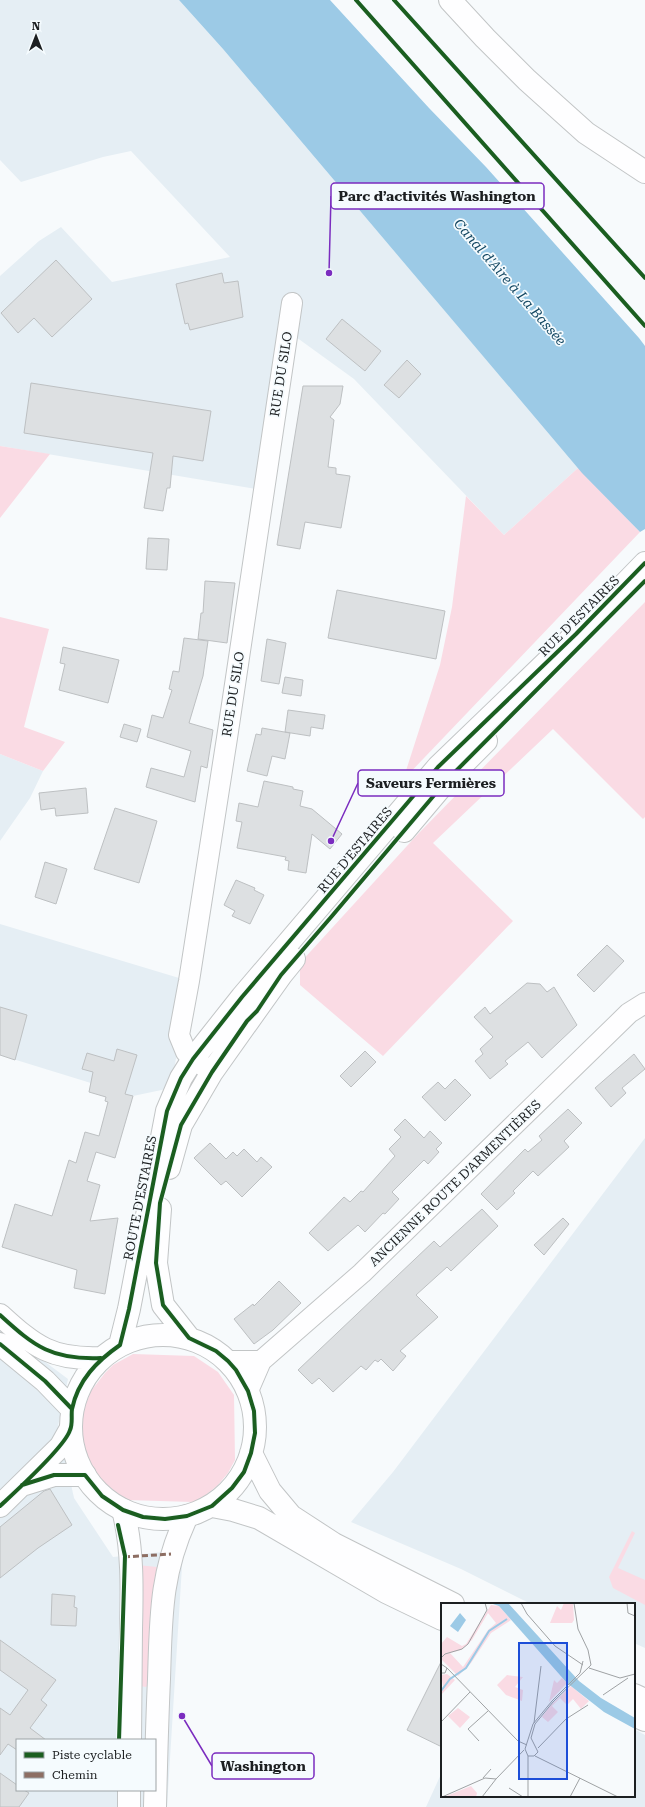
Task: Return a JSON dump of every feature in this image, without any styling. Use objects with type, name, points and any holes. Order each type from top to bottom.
[{"type":"main road","points":[[450,0],[484,38],[527,80],[586,133],[645,172]]},
{"type":"main road","name":"RUE D'ESTAIRES","points":[[193,1059],[242,997],[438,767],[576,634],[645,563]]},
{"type":"main road","name":"ROUTE D'ESTAIRES","points":[[189,1338],[163,1305],[156,1263],[160,1203],[181,1125],[212,1072],[281,975],[447,780],[645,581]]},
{"type":"main road","name":"ROUTE D'ESTAIRES","points":[[120,1345],[129,1309],[167,1111],[181,1078],[193,1059]]},
{"type":"main road","points":[[0,1315],[24,1337],[62,1357],[82,1359],[101,1358]]},
{"type":"main road","points":[[0,1344],[45,1381],[71,1420],[78,1464],[102,1496],[123,1510],[143,1517],[165,1519],[187,1516],[212,1506],[232,1488],[244,1472],[251,1453],[255,1433],[254,1418],[248,1391],[236,1370],[228,1361],[216,1352],[189,1338],[172,1335],[154,1335],[136,1338],[120,1345],[101,1358],[84,1379],[78,1391],[71,1420],[60,1446],[0,1506]]},
{"type":"main road","points":[[251,1453],[270,1491],[291,1516],[334,1544],[451,1603]]},
{"type":"main road","points":[[22,1485],[54,1475],[85,1475]]},
{"type":"main road","points":[[212,1506],[233,1510],[259,1518],[386,1592],[441,1619]]},
{"type":"main road","points":[[123,1510],[128,1534],[132,1596],[130,1739]]},
{"type":"main road","points":[[156,1775],[161,1614],[169,1561],[187,1516]]},
{"type":"main road","points":[[635,1695],[645,1700]]},
{"type":"main road","points":[[635,1715],[645,1720]]},
{"type":"main road","points":[[129,1791],[129,1807]]},
{"type":"main road","points":[[155,1791],[155,1807]]},
{"type":"street","name":"RUE DU SILO","points":[[212,1072],[193,1059],[186,1052],[179,1035],[190,978],[292,303]]},
{"type":"street","name":"ANCIENNE ROUTE D'ARMENTIÈRES","points":[[248,1391],[263,1359],[362,1274],[629,1013],[645,1003]]},
{"type":"street","points":[[228,1361],[263,1359]]},
{"type":"shaded area","points":[[0,0],[179,0],[223,49],[578,468],[504,535],[354,379],[278,324],[256,489],[0,446],[0,276],[39,241],[61,227],[112,282],[230,257],[131,151],[103,157],[21,182],[0,160]]},
{"type":"shaded area","points":[[0,446],[50,454],[0,518]]},
{"type":"shaded area","points":[[578,468],[640,532],[403,780],[440,665],[452,607],[466,496],[504,535]]},
{"type":"shaded area","points":[[645,602],[645,817],[643,819],[553,729],[433,843],[513,921],[383,1056],[300,985],[300,963],[417,835]]},
{"type":"shaded area","points":[[0,617],[49,629],[24,727],[65,742],[43,771],[0,754]]},
{"type":"shaded area","points":[[0,754],[43,771],[30,798],[0,841]]},
{"type":"shaded area","points":[[0,924],[189,981],[171,1088],[133,1096],[0,1055]]},
{"type":"shaded area","points":[[645,1138],[645,1648],[635,1643],[635,1603],[529,1603],[461,1569],[351,1522],[393,1472]]},
{"type":"shaded area","points":[[0,1328],[68,1379],[58,1426],[74,1498],[113,1557],[183,1550],[167,1807],[0,1807]]},
{"type":"shaded area","points":[[133,1354],[194,1356],[218,1372],[234,1395],[235,1460],[228,1473],[218,1485],[206,1495],[193,1502],[126,1500],[102,1481],[90,1465],[86,1455],[81,1417],[91,1391],[113,1365]]},
{"type":"shaded area","points":[[632,1531],[635,1533],[618,1568],[645,1580],[645,1605],[613,1588],[609,1577]]},
{"type":"shaded area","points":[[138,1565],[157,1567],[152,1613],[150,1683],[146,1687],[140,1686]]},
{"type":"shaded area","points":[[635,1730],[645,1735],[645,1807],[426,1807],[441,1774],[441,1797],[635,1797]]},
{"type":"water","name":"Canal d'Aire à La Bassée","points":[[179,0],[330,0],[429,108],[486,167],[639,338],[645,346],[645,529],[640,532],[582,473],[223,49]]},
{"type":"building","points":[[56,260],[92,299],[52,337],[34,318],[18,333],[1,313]]},
{"type":"building","points":[[222,273],[224,283],[238,281],[243,317],[190,330],[188,323],[185,324],[176,284]]},
{"type":"building","points":[[342,319],[381,351],[365,371],[326,339]]},
{"type":"building","points":[[407,360],[421,374],[399,398],[384,385]]},
{"type":"building","points":[[31,383],[211,411],[203,461],[173,456],[170,488],[167,488],[163,511],[144,508],[153,453],[24,433]]},
{"type":"building","points":[[303,386],[343,386],[340,404],[330,417],[334,420],[328,467],[336,468],[336,474],[350,476],[341,528],[305,522],[300,549],[277,545]]},
{"type":"building","points":[[148,538],[169,539],[167,570],[146,569]]},
{"type":"building","points":[[205,581],[235,583],[227,643],[198,639],[201,613],[203,613]]},
{"type":"building","points":[[337,590],[445,611],[436,659],[328,638]]},
{"type":"building","points":[[184,638],[208,641],[203,676],[189,723],[213,730],[207,768],[201,766],[195,802],[146,787],[151,768],[184,777],[191,751],[147,737],[152,715],[163,718],[172,690],[169,689],[173,671],[179,672]]},
{"type":"building","points":[[267,639],[286,643],[279,684],[261,681]]},
{"type":"building","points":[[63,647],[119,660],[108,703],[59,690],[65,664],[60,663]]},
{"type":"building","points":[[285,677],[303,680],[301,696],[282,693]]},
{"type":"building","points":[[288,710],[325,715],[323,729],[311,727],[310,736],[285,732]]},
{"type":"building","points":[[124,724],[141,729],[137,742],[120,737]]},
{"type":"building","points":[[262,728],[290,733],[285,759],[272,756],[267,776],[247,771],[256,734],[261,735]]},
{"type":"building","points":[[264,781],[293,787],[293,789],[303,791],[300,806],[312,809],[342,834],[330,849],[312,834],[306,873],[288,870],[289,861],[285,860],[286,857],[237,848],[242,822],[236,821],[239,803],[258,807]]},
{"type":"building","points":[[86,788],[88,813],[56,816],[55,808],[41,810],[39,793]]},
{"type":"building","points":[[115,808],[157,821],[139,883],[94,869]]},
{"type":"building","points":[[45,862],[67,869],[56,904],[35,897]]},
{"type":"building","points":[[236,880],[255,888],[254,890],[264,895],[250,924],[232,916],[235,911],[224,905]]},
{"type":"building","points":[[607,945],[624,961],[594,992],[577,975]]},
{"type":"building","points":[[527,983],[540,984],[547,992],[554,987],[577,1025],[542,1058],[528,1042],[505,1061],[508,1064],[490,1079],[475,1061],[483,1054],[480,1049],[493,1037],[474,1017],[485,1007],[490,1014]]},
{"type":"building","points":[[0,1007],[27,1015],[15,1060],[0,1055]]},
{"type":"building","points":[[117,1049],[137,1055],[125,1094],[133,1096],[115,1158],[96,1152],[87,1181],[100,1185],[90,1221],[118,1218],[105,1294],[74,1288],[77,1270],[2,1247],[15,1204],[52,1216],[69,1160],[76,1163],[85,1132],[99,1136],[108,1102],[105,1101],[106,1097],[89,1092],[93,1072],[82,1069],[87,1053],[114,1061]]},
{"type":"building","points":[[365,1051],[376,1062],[351,1087],[340,1076]]},
{"type":"building","points":[[634,1054],[645,1069],[622,1088],[626,1093],[611,1107],[595,1088]]},
{"type":"building","points":[[455,1079],[471,1095],[445,1121],[422,1097],[438,1082],[445,1089]]},
{"type":"building","points":[[568,1109],[582,1123],[564,1141],[569,1147],[538,1176],[533,1171],[513,1191],[515,1193],[497,1210],[481,1194],[525,1149],[528,1152],[542,1140],[539,1136]]},
{"type":"building","points":[[405,1119],[424,1138],[430,1131],[442,1143],[436,1149],[439,1152],[428,1164],[424,1160],[392,1192],[399,1199],[365,1232],[358,1225],[328,1251],[309,1233],[344,1197],[350,1202],[361,1191],[363,1192],[395,1156],[389,1149],[401,1137],[394,1130]]},
{"type":"building","points":[[210,1143],[226,1159],[233,1152],[237,1156],[244,1149],[257,1162],[261,1157],[272,1167],[242,1197],[226,1181],[221,1185],[194,1158]]},
{"type":"building","points":[[482,1209],[498,1226],[451,1271],[447,1267],[416,1295],[438,1317],[400,1351],[406,1356],[393,1371],[381,1359],[378,1362],[375,1360],[366,1370],[361,1366],[333,1392],[319,1378],[312,1384],[298,1370],[434,1241],[440,1247]]},
{"type":"building","points":[[563,1218],[569,1224],[544,1255],[534,1245]]},
{"type":"building","points":[[279,1281],[301,1303],[273,1330],[254,1344],[234,1319],[253,1304],[254,1306]]},
{"type":"building","points":[[50,1489],[72,1525],[38,1548],[0,1578],[0,1527],[44,1491]]},
{"type":"building","points":[[52,1594],[75,1596],[74,1607],[77,1608],[76,1626],[51,1625]]},
{"type":"building","points":[[0,1640],[56,1680],[41,1700],[47,1705],[30,1728],[45,1739],[16,1739],[16,1749],[8,1744],[0,1755],[0,1708],[10,1715],[28,1690],[0,1670]]},
{"type":"building","points":[[441,1662],[441,1747],[407,1730]]},
{"type":"building","points":[[0,1773],[16,1784],[16,1791],[26,1791],[29,1793],[19,1807],[0,1807]]},
{"type":"marked path","points":[[124,1557],[171,1554]]},
{"type":"cycle path","points":[[356,0],[645,326]]},
{"type":"cycle path","points":[[394,0],[645,278]]},
{"type":"cycle path","points":[[0,1506],[50,1458],[66,1438],[71,1428],[72,1409],[75,1399],[84,1380],[96,1365],[120,1345],[129,1309],[167,1111],[181,1078],[193,1059],[242,997],[438,767],[576,634],[645,563]]},
{"type":"cycle path","points":[[22,1485],[54,1475],[85,1475],[102,1496],[123,1510],[143,1517],[165,1519],[187,1516],[212,1506],[232,1488],[244,1472],[251,1453],[255,1433],[254,1411],[248,1391],[236,1370],[228,1361],[216,1351],[189,1338],[163,1305],[156,1263],[160,1203],[181,1125],[212,1072],[247,1021],[257,1011],[281,975],[447,780],[645,581]]},
{"type":"cycle path","points":[[0,1315],[24,1336],[45,1349],[69,1357],[101,1358]]},
{"type":"cycle path","points":[[0,1344],[45,1381],[72,1409]]},
{"type":"cycle path","points":[[118,1525],[125,1556],[119,1739]]},
{"type":"place","name":"Parc d’activités Washington","points":[[329,273]]},
{"type":"place","name":"Saveurs Fermières","points":[[331,841]]},
{"type":"place","name":"Washington","points":[[182,1716]]}]
